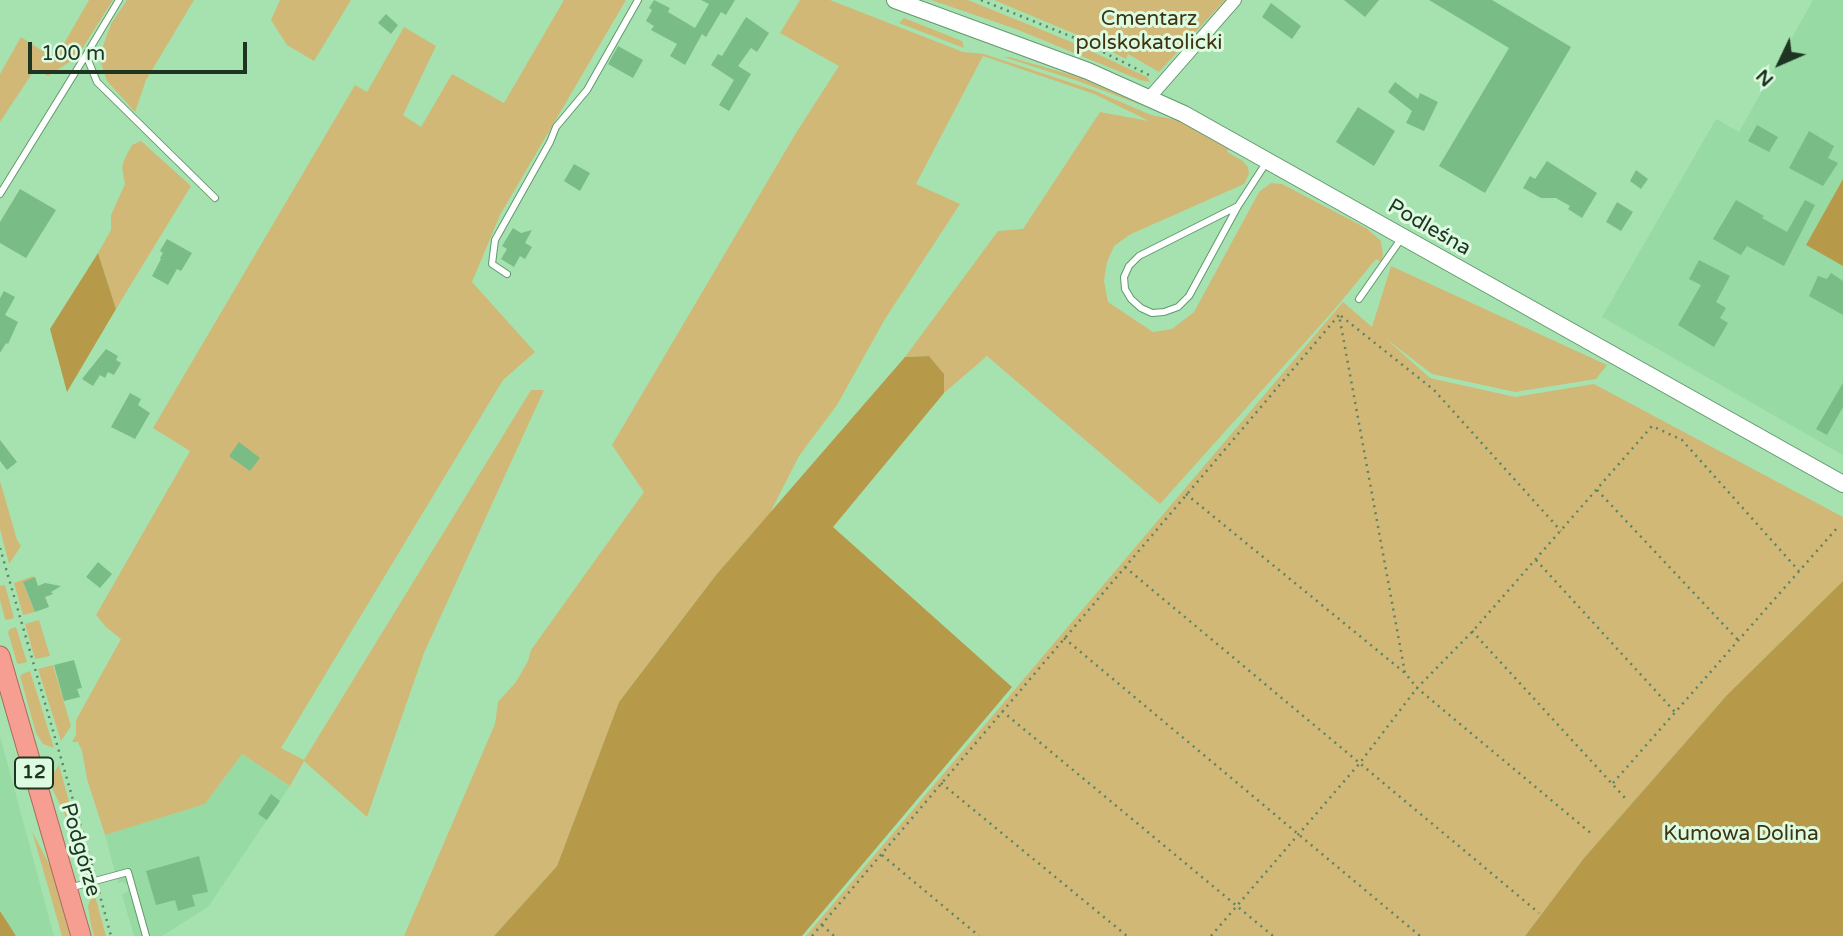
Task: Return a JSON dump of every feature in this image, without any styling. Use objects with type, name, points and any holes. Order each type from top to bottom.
[{"type":"highway","name":"Podgórze","points":[[0,656],[81,936]]},
{"type":"main road","name":"Podleśna","points":[[895,0],[1088,71],[1150,97],[1268,159],[1843,484]]},
{"type":"street","points":[[1150,97],[1235,0]]},
{"type":"lane","points":[[0,194],[119,0]]},
{"type":"lane","points":[[507,274],[492,264],[495,240],[556,127],[587,90],[638,0]]},
{"type":"lane","points":[[86,55],[97,82],[215,198]]},
{"type":"lane","points":[[1238,206],[1139,257],[1129,266],[1124,278],[1125,289],[1131,299],[1152,313],[1178,307],[1189,296],[1238,206],[1268,159]]},
{"type":"lane","points":[[1359,299],[1402,237]]},
{"type":"lane","points":[[67,889],[128,872],[146,936]]},
{"type":"path","points":[[981,0],[1075,38],[1156,78]]},
{"type":"path","points":[[812,936],[1339,315]]},
{"type":"path","points":[[1339,315],[1434,390],[1561,531]]},
{"type":"path","points":[[1339,315],[1405,673]]},
{"type":"path","points":[[1211,936],[1359,764],[1417,688],[1536,560],[1652,426],[1682,440],[1799,571]]},
{"type":"path","points":[[1597,490],[1738,640]]},
{"type":"path","points":[[1186,494],[1405,673],[1417,688],[1593,835]]},
{"type":"path","points":[[1613,783],[1837,528]]},
{"type":"path","points":[[0,548],[111,936]]},
{"type":"path","points":[[1536,560],[1675,712]]},
{"type":"path","points":[[1124,567],[1539,913]]},
{"type":"path","points":[[1472,631],[1626,799]]},
{"type":"path","points":[[1064,638],[1420,936]]},
{"type":"path","points":[[1002,711],[1273,936]]},
{"type":"path","points":[[941,783],[1126,936]]},
{"type":"path","points":[[882,855],[979,936]]},
{"type":"path","points":[[822,925],[834,936]]},
{"type":"shaded area","points":[[1813,0],[1843,0],[1843,179],[1806,245],[1843,266],[1843,455],[1602,317],[1716,119],[1739,132]]},
{"type":"shaded area","points":[[0,736],[54,936],[16,936],[0,911]]},
{"type":"shaded area","points":[[242,754],[290,786],[208,907],[162,936],[134,936],[122,895],[128,891],[128,886],[123,882],[118,883],[105,835],[205,804]]},
{"type":"green space","points":[[89,0],[113,0],[77,57],[48,76],[35,69],[0,122],[0,74],[21,37],[55,59]]},
{"type":"green space","points":[[127,0],[194,0],[146,80],[135,112],[107,81],[100,60],[111,24]]},
{"type":"green space","points":[[280,0],[351,0],[314,61],[287,45],[271,20]]},
{"type":"green space","points":[[564,0],[626,0],[500,215],[472,282],[535,352],[503,380],[281,748],[304,760],[531,390],[544,390],[424,653],[367,817],[304,761],[290,786],[242,754],[205,804],[105,835],[87,779],[82,751],[78,742],[72,742],[76,735],[76,720],[121,639],[96,615],[190,451],[153,428],[355,85],[367,92],[404,27],[436,46],[403,115],[421,127],[452,74],[504,103]]},
{"type":"green space","points":[[800,0],[830,0],[963,52],[984,54],[1093,90],[1151,115],[1183,121],[1229,148],[1227,152],[1243,161],[1249,174],[1244,184],[1131,234],[1114,246],[1107,262],[1104,281],[1108,302],[1153,332],[1172,329],[1194,312],[1259,192],[1271,183],[1282,184],[1366,228],[1381,241],[1381,262],[1376,259],[1334,310],[1160,504],[987,356],[944,393],[944,374],[929,356],[905,357],[998,231],[1023,229],[1100,112],[1149,121],[1094,94],[983,56],[916,184],[960,204],[885,319],[837,405],[799,456],[770,513],[716,575],[619,702],[557,866],[494,936],[404,936],[495,724],[498,702],[516,682],[531,650],[644,492],[612,445],[796,133],[839,66],[780,33]]},
{"type":"green space","points":[[931,0],[968,0],[1069,41],[1147,77],[1150,82],[1016,29]]},
{"type":"green space","name":"Cmentarz polskokatolicki","points":[[994,0],[1225,0],[1159,72],[1128,54],[1126,59],[1080,36]]},
{"type":"green space","points":[[904,18],[962,41],[964,48],[899,23]]},
{"type":"green space","points":[[1004,57],[1079,77],[1151,109],[1078,81]]},
{"type":"green space","points":[[141,141],[191,186],[116,309],[98,253],[111,230],[111,215],[125,184],[122,167],[125,158],[132,145]]},
{"type":"green space","points":[[1843,179],[1843,266],[1806,245]]},
{"type":"green space","points":[[98,253],[116,309],[67,392],[50,329]]},
{"type":"green space","points":[[1391,266],[1607,365],[1596,379],[1515,392],[1432,374],[1385,338],[1430,378],[1515,397],[1594,384],[1843,517],[1843,581],[1727,695],[1584,858],[1525,936],[806,936],[1343,302],[1372,327]]},
{"type":"green space","points":[[929,356],[944,374],[944,393],[833,527],[1012,687],[802,936],[494,936],[557,866],[619,702],[716,575],[905,357]]},
{"type":"green space","points":[[0,481],[21,546],[9,564],[0,529]]},
{"type":"green space","points":[[33,576],[34,578],[23,583],[35,612],[23,615],[14,583]]},
{"type":"green space","name":"Kumowa Dolina","points":[[1843,581],[1843,936],[1525,936],[1584,858],[1727,695]]},
{"type":"green space","points":[[5,585],[14,618],[7,620],[0,600],[0,586]]},
{"type":"green space","points":[[39,620],[50,656],[35,659],[25,624]]},
{"type":"green space","points":[[16,627],[27,662],[19,664],[8,632]]},
{"type":"green space","points":[[53,665],[71,726],[61,741],[38,669]]},
{"type":"green space","points":[[30,671],[54,748],[43,744],[36,733],[20,676]]},
{"type":"green space","points":[[59,765],[74,820],[68,821],[52,788],[51,777]]},
{"type":"green space","points":[[32,831],[51,868],[70,936],[62,936]]},
{"type":"green space","points":[[94,892],[106,936],[94,936],[91,925],[88,906]]},
{"type":"green space","points":[[0,911],[11,928],[16,936],[0,936]]},
{"type":"building","points":[[654,0],[670,8],[668,12],[695,28],[709,4],[701,0],[735,0],[726,15],[721,12],[706,37],[702,34],[685,65],[670,56],[677,44],[651,30],[654,26],[646,21]]},
{"type":"building","points":[[1344,0],[1379,0],[1365,17]]},
{"type":"building","points":[[1429,0],[1492,0],[1571,47],[1485,193],[1439,166],[1509,48]]},
{"type":"building","points":[[1271,3],[1301,26],[1292,39],[1262,17]]},
{"type":"building","points":[[386,14],[398,25],[391,34],[378,23]]},
{"type":"building","points":[[746,17],[769,33],[757,52],[751,48],[738,66],[751,74],[729,111],[719,105],[734,80],[711,65],[718,54],[722,56]]},
{"type":"building","points":[[618,46],[643,60],[633,78],[608,64]]},
{"type":"building","points":[[1395,82],[1418,99],[1420,93],[1438,102],[1424,131],[1406,123],[1412,111],[1388,92]]},
{"type":"building","points":[[1358,107],[1395,131],[1374,166],[1336,142]]},
{"type":"building","points":[[1757,125],[1778,137],[1769,152],[1748,141]]},
{"type":"building","points":[[1809,131],[1834,146],[1828,158],[1838,163],[1823,186],[1789,168]]},
{"type":"building","points":[[1547,161],[1597,193],[1582,218],[1568,209],[1570,206],[1556,198],[1541,198],[1523,188],[1530,176],[1535,179]]},
{"type":"building","points":[[574,164],[590,173],[580,191],[564,181]]},
{"type":"building","points":[[1636,170],[1648,179],[1641,189],[1630,181]]},
{"type":"building","points":[[20,189],[56,210],[26,258],[0,243],[0,222]]},
{"type":"building","points":[[1736,200],[1787,232],[1805,200],[1815,205],[1784,266],[1747,246],[1741,255],[1713,239]]},
{"type":"building","points":[[1617,202],[1633,212],[1621,231],[1606,222]]},
{"type":"building","points":[[513,228],[521,233],[532,230],[525,243],[532,247],[525,259],[520,256],[514,267],[501,259],[507,249],[502,246]]},
{"type":"building","points":[[167,239],[192,253],[181,271],[177,269],[168,285],[152,276]]},
{"type":"building","points":[[1699,260],[1730,276],[1716,302],[1726,308],[1720,318],[1728,323],[1714,347],[1678,325],[1701,285],[1689,279]]},
{"type":"building","points":[[1831,273],[1843,281],[1843,315],[1809,296],[1818,276],[1827,279]]},
{"type":"building","points":[[4,291],[15,297],[5,315],[18,322],[8,344],[6,343],[0,353],[0,298]]},
{"type":"building","points":[[106,349],[118,356],[116,360],[121,363],[114,375],[108,372],[105,378],[100,375],[93,386],[82,379]]},
{"type":"building","points":[[1843,383],[1843,407],[1827,435],[1816,429]]},
{"type":"building","points":[[130,393],[141,399],[138,405],[150,413],[135,439],[111,427]]},
{"type":"building","points":[[0,440],[17,462],[7,470],[0,461]]},
{"type":"building","points":[[239,442],[260,458],[250,471],[229,456]]},
{"type":"building","points":[[98,562],[112,574],[100,588],[86,577]]},
{"type":"building","points":[[35,577],[38,586],[45,583],[61,586],[45,597],[49,607],[35,612],[23,582]]},
{"type":"building","points":[[74,660],[82,688],[77,689],[80,697],[64,701],[54,665]]},
{"type":"building","points":[[271,794],[280,801],[267,820],[258,814]]},
{"type":"building","points":[[199,856],[208,892],[192,895],[195,906],[178,911],[175,900],[156,905],[146,871]]}]
